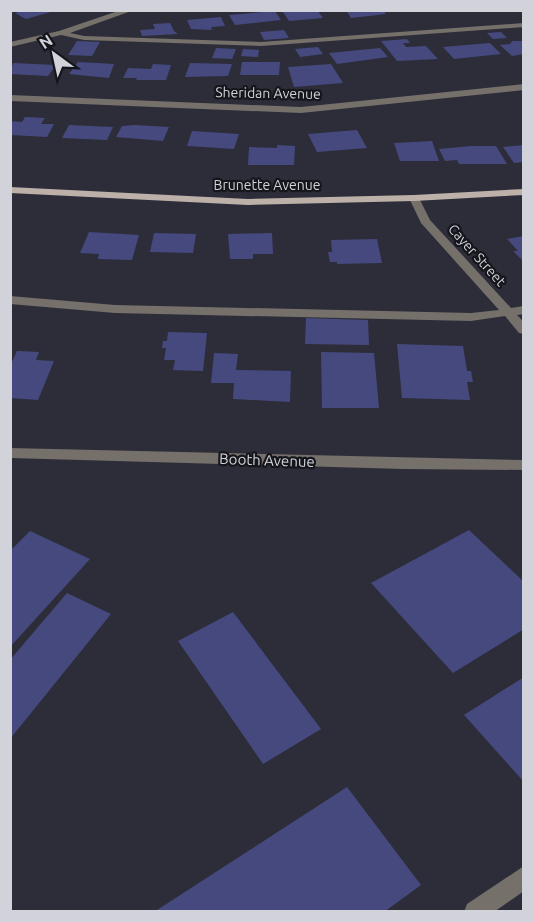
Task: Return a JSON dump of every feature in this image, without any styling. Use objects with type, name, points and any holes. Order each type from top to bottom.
[{"type":"main road","name":"Brunette Avenue","points":[[10,190],[248,202],[414,198],[524,192]]},
{"type":"street","points":[[10,45],[61,33],[130,10]]},
{"type":"street","points":[[61,33],[84,38],[261,44],[524,25]]},
{"type":"street","name":"Sheridan Avenue","points":[[10,98],[301,110],[524,87]]},
{"type":"street","name":"Cayer Street","points":[[414,198],[425,220],[524,330]]},
{"type":"street","points":[[10,300],[139,310],[471,317],[524,310]]},
{"type":"street","name":"Booth Avenue","points":[[10,453],[403,464],[524,465]]},
{"type":"street","points":[[487,908],[524,877]]},
{"type":"building","points":[[25,10],[54,11],[26,19],[15,13]]},
{"type":"building","points":[[317,10],[323,18],[289,21],[283,12]]},
{"type":"building","points":[[346,10],[383,10],[386,14],[351,18]]},
{"type":"building","points":[[275,11],[281,20],[235,25],[229,15]]},
{"type":"building","points":[[221,17],[225,26],[211,27],[212,30],[191,29],[187,20]]},
{"type":"building","points":[[170,23],[178,34],[142,36],[140,30],[155,29],[153,24]]},
{"type":"building","points":[[284,30],[289,38],[264,40],[260,32]]},
{"type":"building","points":[[501,32],[507,38],[493,39],[487,33]]},
{"type":"building","points":[[407,39],[410,43],[403,43],[406,47],[426,46],[438,59],[397,61],[381,41]]},
{"type":"building","points":[[77,41],[100,42],[92,56],[68,55]]},
{"type":"building","points":[[513,41],[524,41],[524,54],[512,56],[500,45],[511,44]]},
{"type":"building","points":[[490,43],[501,54],[454,59],[443,47]]},
{"type":"building","points":[[318,47],[323,54],[300,57],[295,49]]},
{"type":"building","points":[[216,48],[236,49],[232,59],[212,58]]},
{"type":"building","points":[[380,48],[388,57],[337,64],[329,53]]},
{"type":"building","points":[[243,49],[259,50],[258,57],[241,56]]},
{"type":"building","points":[[78,62],[114,64],[109,78],[69,74]]},
{"type":"building","points":[[242,62],[280,62],[279,75],[240,75]]},
{"type":"building","points":[[13,63],[56,65],[48,76],[10,74]]},
{"type":"building","points":[[190,63],[232,64],[228,76],[185,77]]},
{"type":"building","points":[[153,64],[171,65],[166,80],[123,78],[128,68],[151,69]]},
{"type":"building","points":[[331,64],[343,83],[294,87],[288,67]]},
{"type":"building","points":[[25,117],[45,118],[41,124],[54,124],[47,137],[10,135],[10,121],[22,122]]},
{"type":"building","points":[[69,125],[113,127],[107,140],[62,138]]},
{"type":"building","points":[[122,126],[169,127],[163,141],[116,137]]},
{"type":"building","points":[[357,130],[367,148],[317,152],[308,134]]},
{"type":"building","points":[[192,131],[239,134],[234,149],[187,146]]},
{"type":"building","points":[[432,141],[439,161],[400,161],[394,143]]},
{"type":"building","points":[[277,145],[295,146],[294,165],[248,165],[249,147],[277,148]]},
{"type":"building","points":[[524,145],[524,162],[514,163],[503,147]]},
{"type":"building","points":[[496,146],[507,164],[459,164],[457,160],[445,161],[439,149]]},
{"type":"building","points":[[89,232],[139,235],[132,260],[98,259],[99,254],[80,253]]},
{"type":"building","points":[[154,233],[196,234],[193,253],[150,252]]},
{"type":"building","points":[[272,233],[273,254],[253,254],[253,259],[230,259],[228,234]]},
{"type":"building","points":[[524,236],[524,262],[513,251],[518,251],[507,239]]},
{"type":"building","points":[[377,239],[382,263],[337,264],[337,262],[330,262],[328,252],[332,252],[331,240]]},
{"type":"building","points":[[306,318],[368,320],[369,345],[305,344]]},
{"type":"building","points":[[168,332],[207,333],[203,371],[173,370],[175,360],[164,360],[166,348],[162,348],[163,341],[167,341]]},
{"type":"building","points":[[397,344],[463,346],[467,371],[471,371],[473,382],[467,382],[470,400],[402,398]]},
{"type":"building","points":[[17,351],[39,352],[36,360],[54,361],[38,400],[10,398],[10,366]]},
{"type":"building","points":[[321,352],[374,353],[379,408],[322,408]]},
{"type":"building","points":[[214,353],[238,354],[236,370],[291,371],[290,402],[233,399],[234,383],[211,383]]},
{"type":"building","points":[[469,530],[524,582],[524,629],[453,673],[371,583]]},
{"type":"building","points":[[30,531],[90,559],[10,647],[10,546],[13,548]]},
{"type":"building","points":[[67,593],[111,614],[10,739],[10,660]]},
{"type":"building","points":[[233,612],[321,729],[263,764],[178,641]]},
{"type":"building","points":[[524,677],[524,782],[464,715]]},
{"type":"building","points":[[347,787],[421,885],[384,912],[154,912]]}]
